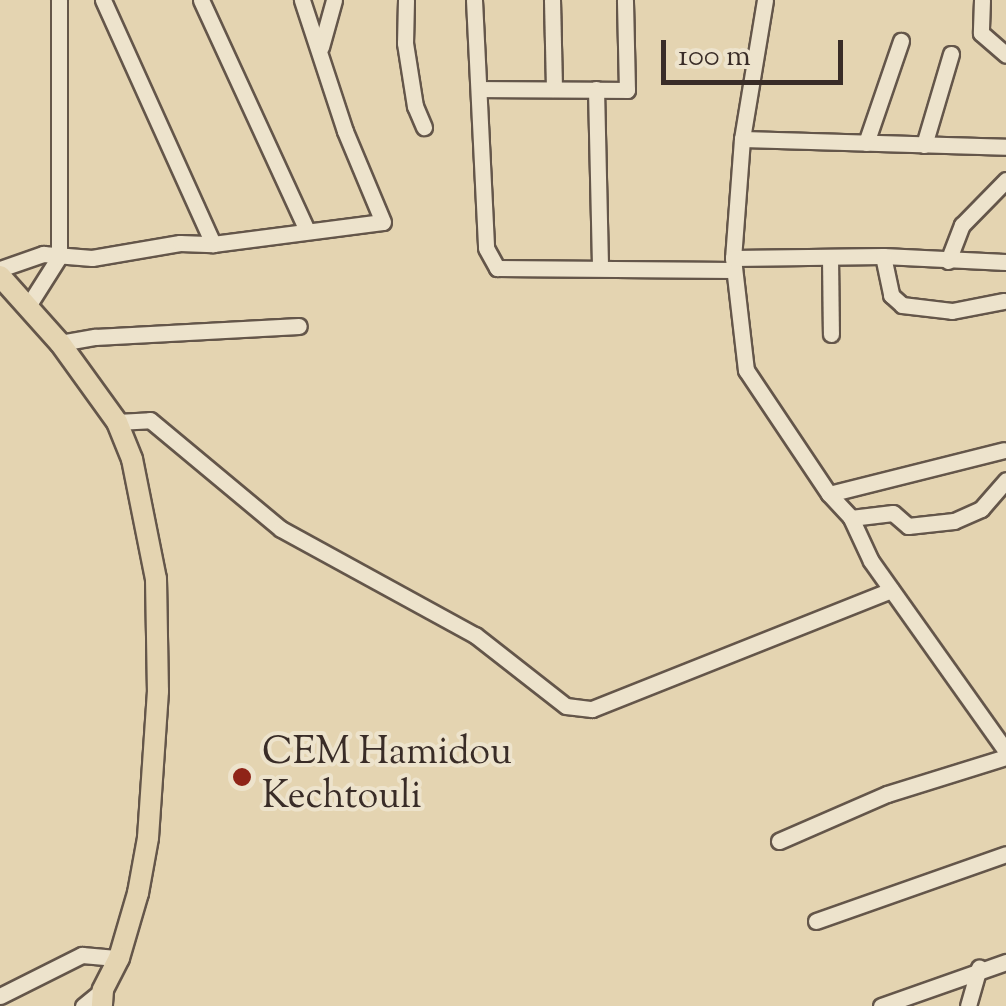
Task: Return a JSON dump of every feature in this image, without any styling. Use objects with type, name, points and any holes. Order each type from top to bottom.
[{"type":"main road","points":[[0,272],[60,344],[117,422],[132,459],[149,531],[159,616],[148,838],[119,958],[103,998]]},
{"type":"street","points":[[28,306],[59,257],[59,0]]},
{"type":"street","points":[[104,0],[213,244]]},
{"type":"street","points":[[201,0],[307,230]]},
{"type":"street","points":[[0,272],[43,254],[92,258],[180,243],[213,244],[383,222],[346,131],[321,47],[305,18],[302,0]]},
{"type":"street","points":[[321,47],[334,0]]},
{"type":"street","points":[[406,0],[410,75],[415,106],[424,127]]},
{"type":"street","points":[[474,0],[490,259],[497,268],[733,264],[883,256],[1006,262]]},
{"type":"street","points":[[552,0],[554,90]]},
{"type":"street","points":[[478,90],[627,90],[625,0]]},
{"type":"street","points":[[765,0],[742,139],[733,264],[746,370],[828,494],[851,518],[871,562],[1006,754],[887,794],[779,841]]},
{"type":"street","points":[[982,0],[980,33],[1006,55]]},
{"type":"street","points":[[866,143],[901,41]]},
{"type":"street","points":[[924,144],[951,54]]},
{"type":"street","points":[[596,89],[600,268]]},
{"type":"street","points":[[742,139],[1006,146]]},
{"type":"street","points":[[948,261],[962,225],[1006,180]]},
{"type":"street","points":[[883,256],[891,295],[902,305],[952,311],[1004,301]]},
{"type":"street","points":[[830,257],[832,334]]},
{"type":"street","points":[[60,344],[94,337],[299,326]]},
{"type":"street","points":[[117,422],[150,420],[282,529],[475,635],[566,706],[592,709],[891,590]]},
{"type":"street","points":[[828,494],[1004,450]]},
{"type":"street","points":[[851,518],[893,513],[908,526],[954,521],[981,509],[1006,480]]},
{"type":"street","points":[[816,921],[1006,854]]},
{"type":"street","points":[[0,996],[82,955],[119,958]]},
{"type":"street","points":[[881,1006],[979,968],[1006,962]]},
{"type":"street","points":[[968,1006],[979,968]]},
{"type":"street","points":[[82,1006],[103,998]]},
{"type":"place","name":"CEM Hamidou Kechtouli","points":[[242,777]]}]
